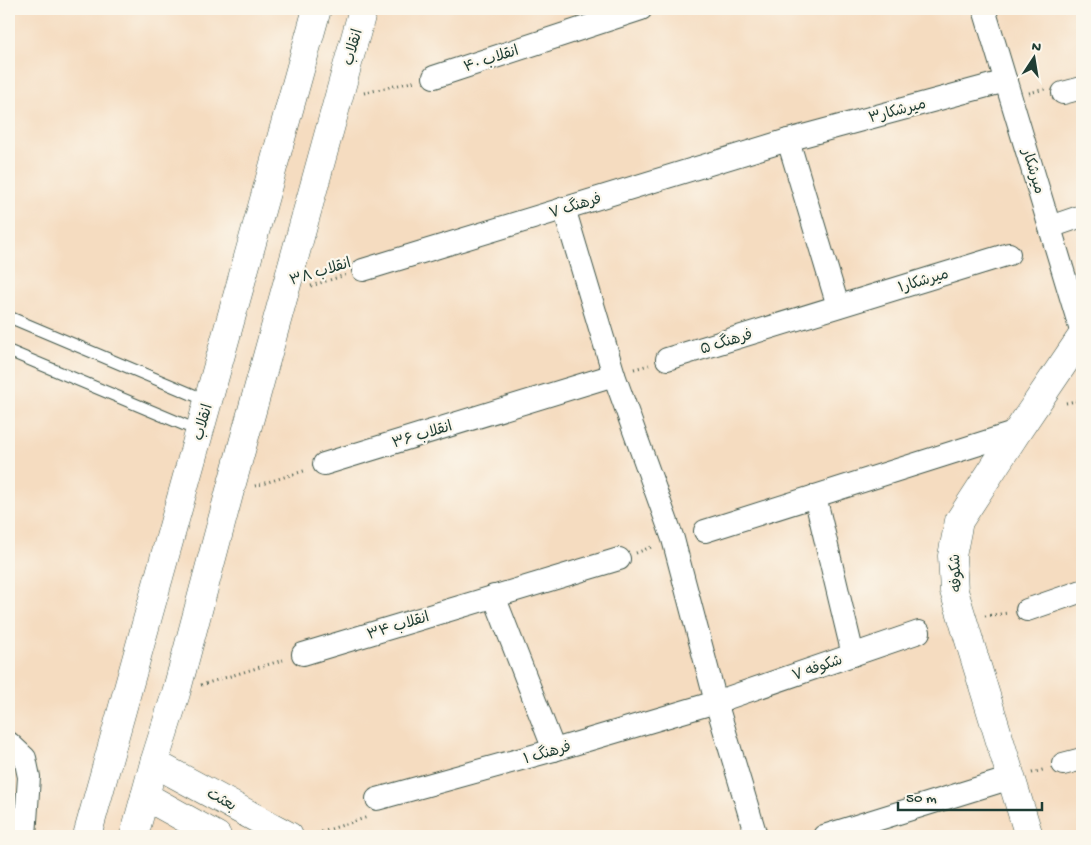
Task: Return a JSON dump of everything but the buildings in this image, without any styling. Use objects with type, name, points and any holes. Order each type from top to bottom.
[{"type":"main road","points":[[317,9],[361,15]]},
{"type":"main road","name":"انقلاب","points":[[86,836],[317,9]]},
{"type":"main road","name":"انقلاب","points":[[134,836],[176,693],[361,15]]},
{"type":"main road","name":"شکوفه","points":[[1029,836],[954,591],[952,556],[959,521],[1082,335]]},
{"type":"main road","name":"بعثت","points":[[154,763],[289,836]]},
{"type":"main road","points":[[145,796],[217,836]]},
{"type":"street","name":"انقلاب ۴۰","points":[[434,76],[641,9]]},
{"type":"street","name":"میرشکار","points":[[984,9],[1082,335]]},
{"type":"street","name":"میرشکار۳","points":[[788,140],[1009,90]]},
{"type":"street","name":"فرهنگ ۷","points":[[363,270],[788,140]]},
{"type":"street","points":[[788,140],[838,306]]},
{"type":"street","points":[[564,208],[614,375],[673,539],[716,702],[756,836]]},
{"type":"street","points":[[1050,227],[1082,216]]},
{"type":"street","name":"میرشکار۱","points":[[838,306],[1009,254]]},
{"type":"street","name":"فرهنگ ۵","points":[[667,359],[838,306]]},
{"type":"street","name":"انقلاب ۳۶","points":[[324,464],[614,375]]},
{"type":"street","points":[[705,531],[1017,432]]},
{"type":"street","points":[[815,496],[853,655]]},
{"type":"street","name":"انقلاب ۳۴","points":[[303,654],[619,559]]},
{"type":"street","points":[[1027,610],[1082,592]]},
{"type":"street","points":[[494,596],[554,750]]},
{"type":"street","name":"شکوفه ۷","points":[[716,702],[919,632]]},
{"type":"street","name":"فرهنگ ۱","points":[[377,799],[554,750],[716,702]]},
{"type":"street","points":[[9,743],[25,758],[30,777],[25,836]]},
{"type":"street","points":[[824,836],[875,829],[1011,778]]},
{"type":"lane","points":[[9,317],[208,401]]},
{"type":"lane","points":[[9,351],[199,431]]},
{"type":"path","points":[[338,99],[434,76]]},
{"type":"path","points":[[1009,90],[1054,86],[1073,90]]},
{"type":"path","name":"انقلاب ۳۸","points":[[284,294],[363,270]]},
{"type":"path","points":[[614,375],[667,359]]},
{"type":"path","points":[[229,494],[324,464]]},
{"type":"path","points":[[963,619],[1027,610]]},
{"type":"path","points":[[176,693],[303,654]]},
{"type":"path","points":[[1011,778],[1073,761]]},
{"type":"path","points":[[306,836],[378,814],[377,799]]}]
